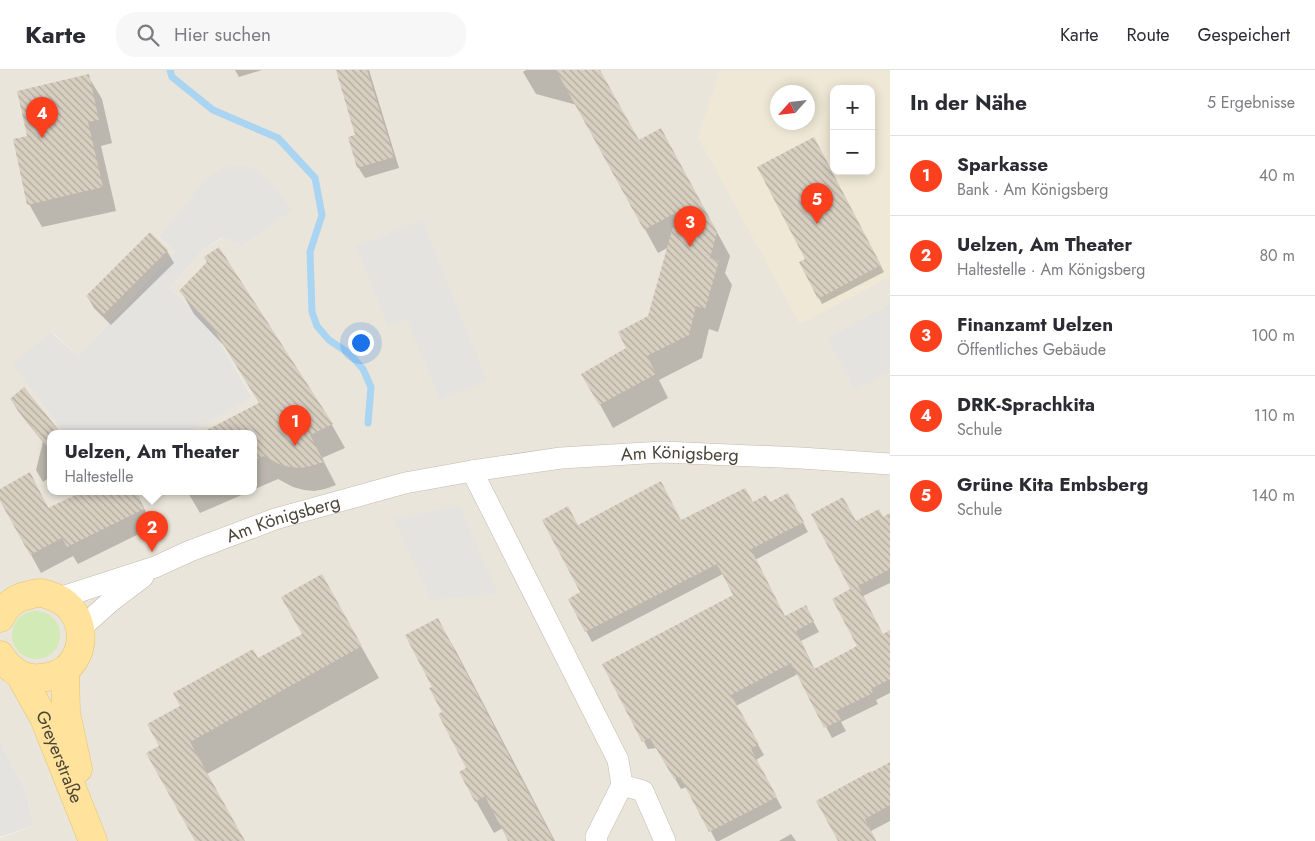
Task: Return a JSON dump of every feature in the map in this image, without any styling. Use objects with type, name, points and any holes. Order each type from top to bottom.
[{"type":"main road","points":[[0,618],[11,603],[11,590],[41,593],[59,598],[77,616],[81,628],[81,644],[75,658],[65,670],[52,677],[36,679],[20,675]]},
{"type":"main road","name":"Greyerstraße","points":[[0,655],[9,667],[20,675],[44,718],[93,841]]},
{"type":"main road","name":"Greyerstraße","points":[[65,670],[66,713],[93,841]]},
{"type":"street","name":"Am Königsberg","points":[[59,598],[155,567],[190,551],[275,519],[406,484],[472,471],[560,458],[663,452],[890,464]]},
{"type":"street","points":[[472,471],[618,760],[622,785],[596,837],[597,841]]},
{"type":"street","name":"Am Königsberg","points":[[81,628],[110,602],[155,567]]},
{"type":"street","points":[[622,785],[643,791],[665,841]]},
{"type":"shaded area","points":[[0,70],[890,70],[890,841],[0,841],[0,838],[34,826],[26,791],[0,741]],"holes":[[[291,210],[243,246],[223,237],[201,252],[170,288],[210,325],[252,396],[194,430],[257,430],[257,495],[47,495],[47,430],[62,430],[13,364],[52,332],[78,356],[175,251],[159,237]]]},
{"type":"shaded area","points":[[720,70],[890,70],[890,277],[800,324],[698,137]]},
{"type":"shaded area","points":[[247,166],[266,176],[292,210],[243,246],[222,237],[201,252],[170,288],[210,325],[252,397],[194,430],[62,430],[12,364],[51,332],[78,356],[175,251],[159,237],[206,179],[225,167]]},
{"type":"shaded area","points":[[422,220],[487,381],[440,400],[407,319],[388,326],[356,246]]},
{"type":"shaded area","points":[[890,305],[890,372],[855,390],[827,338]]},
{"type":"shaded area","points":[[459,505],[498,594],[431,600],[394,519]]},
{"type":"shaded area","points":[[0,741],[26,791],[34,826],[0,837]]},
{"type":"green space","points":[[36,611],[45,613],[53,618],[58,626],[60,635],[58,644],[53,652],[45,657],[36,659],[27,657],[19,652],[14,644],[12,635],[14,626],[19,618],[27,613]]},
{"type":"building","points":[[336,70],[367,70],[394,157],[357,168],[348,137],[355,135]]},
{"type":"building","points":[[556,70],[600,70],[639,140],[661,128],[717,232],[710,258],[719,261],[705,309],[696,306],[689,335],[647,356],[656,374],[599,405],[581,374],[626,348],[618,332],[648,316],[677,212],[644,230]]},
{"type":"building","points":[[89,74],[99,120],[88,122],[103,187],[27,205],[13,139],[27,136],[17,91]]},
{"type":"building","points":[[814,137],[830,168],[830,175],[834,175],[881,265],[818,299],[799,262],[805,259],[757,167]]},
{"type":"building","points":[[150,232],[168,250],[104,314],[86,296]]},
{"type":"building","points":[[219,247],[333,424],[310,435],[324,462],[301,468],[279,464],[264,456],[257,459],[257,430],[207,430],[259,403],[212,326],[179,291],[207,262],[204,257]]},
{"type":"building","points":[[24,387],[59,430],[47,430],[47,447],[10,399]]},
{"type":"building","points":[[30,472],[48,508],[76,495],[138,495],[144,509],[67,547],[62,538],[30,555],[0,501],[0,489]]},
{"type":"building","points":[[661,481],[681,520],[745,488],[753,502],[766,495],[770,502],[788,493],[804,522],[751,549],[785,616],[806,605],[814,621],[796,631],[814,669],[857,646],[832,599],[850,589],[811,514],[843,497],[856,521],[879,509],[883,517],[890,513],[890,569],[858,586],[883,634],[890,630],[890,679],[871,689],[873,693],[836,711],[841,720],[824,728],[791,663],[731,695],[759,744],[751,749],[777,797],[709,832],[680,777],[674,779],[650,738],[642,742],[602,664],[733,595],[717,564],[585,632],[568,599],[580,592],[542,520],[568,506],[578,525]]},
{"type":"building","points":[[322,574],[362,646],[190,742],[245,841],[195,841],[146,753],[159,746],[147,724],[180,706],[173,693],[253,649],[258,658],[302,634],[281,597]]},
{"type":"building","points":[[438,618],[554,841],[508,841],[485,796],[475,802],[459,772],[466,768],[438,714],[442,712],[429,688],[432,687],[405,635]]},
{"type":"building","points":[[890,762],[890,805],[865,819],[876,841],[838,841],[816,801]]},
{"type":"waterway","points":[[170,70],[172,77],[213,110],[278,138],[315,178],[322,215],[310,252],[312,312],[317,326],[329,340],[350,354],[363,369],[371,387],[368,423]]},
{"type":"place","name":"DRK-Sprachkita","points":[[42,138]]},
{"type":"place","name":"Grüne Kita Embsberg","points":[[817,224]]},
{"type":"place","name":"Finanzamt Uelzen","points":[[690,247]]},
{"type":"place","name":"Sparkasse","points":[[295,446]]},
{"type":"place","name":"Uelzen, Am Theater","points":[[152,552]]}]
